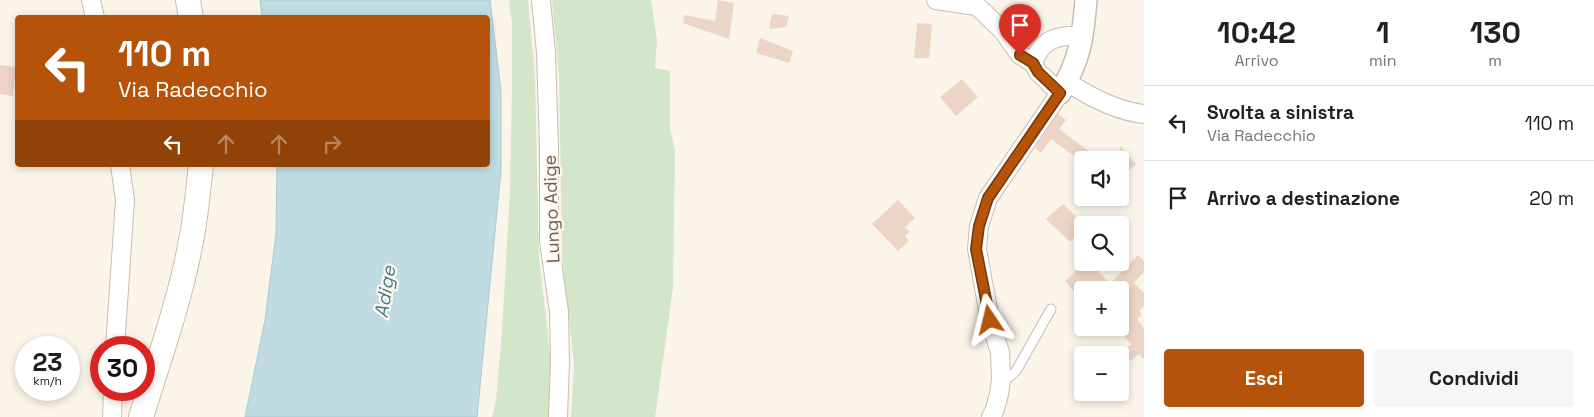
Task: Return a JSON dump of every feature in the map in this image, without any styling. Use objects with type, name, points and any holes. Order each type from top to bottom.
[{"type":"main road","points":[[188,0],[190,15]]},
{"type":"main road","points":[[140,417],[164,346],[179,293],[191,241],[201,167]]},
{"type":"street","points":[[91,0],[95,15]]},
{"type":"street","name":"Lungo Adige","points":[[541,0],[546,54],[549,138],[549,241],[559,312],[558,417]]},
{"type":"street","points":[[936,0],[977,6],[1002,31],[1020,55],[1033,63],[1038,72],[1063,87],[1128,112],[1144,114]]},
{"type":"street","points":[[991,417],[1000,394],[1000,352],[990,320],[976,249],[979,226],[988,198],[1063,87],[1077,58],[1083,36],[1086,0]]},
{"type":"street","points":[[1033,63],[1036,54],[1050,40],[1068,35],[1083,36]]},
{"type":"street","points":[[116,336],[125,200],[120,167]]},
{"type":"street","points":[[112,417],[113,401]]},
{"type":"lane","points":[[1001,380],[1007,379],[1016,371],[1051,309]]},
{"type":"green space","points":[[509,0],[528,0],[535,76],[539,257],[551,363],[548,417],[492,417],[496,400],[502,332],[510,190],[512,24]]},
{"type":"green space","points":[[552,0],[651,0],[657,40],[655,68],[670,71],[670,128],[675,151],[673,288],[655,417],[571,417],[574,363],[562,255],[559,75]]},
{"type":"water","name":"Adige","points":[[260,0],[490,0],[501,91],[501,170],[477,417],[245,417],[265,320],[276,234],[277,167],[490,167],[490,15],[262,15]]},
{"type":"building","points":[[718,0],[734,3],[729,39],[683,23],[684,15],[715,21]]},
{"type":"building","points":[[772,14],[789,16],[786,27],[769,29]]},
{"type":"building","points":[[917,23],[932,24],[929,58],[914,58]]},
{"type":"building","points":[[760,38],[793,51],[789,63],[756,53]]},
{"type":"building","points":[[0,65],[15,67],[13,96],[0,94]]},
{"type":"building","points":[[962,79],[978,97],[956,116],[940,97]]},
{"type":"building","points":[[1058,114],[1066,120],[1059,129],[1089,151],[1074,151],[1074,156],[1051,139],[1041,153],[1035,148]]},
{"type":"building","points":[[1129,156],[1136,164],[1129,170]]},
{"type":"building","points":[[898,200],[915,218],[905,227],[910,232],[905,236],[909,241],[898,251],[872,224]]},
{"type":"building","points":[[1063,204],[1076,216],[1074,216],[1073,226],[1074,238],[1070,242],[1046,219]]},
{"type":"building","points":[[1138,255],[1144,261],[1144,272],[1134,283],[1144,293],[1144,306],[1139,311],[1142,315],[1137,319],[1144,328],[1144,359],[1139,354],[1131,361],[1129,359],[1129,346],[1131,344],[1124,336],[1129,336],[1129,281],[1113,281],[1123,271],[1129,271],[1129,264]]},
{"type":"building","points":[[1076,271],[1098,271],[1107,281],[1074,281],[1074,291],[1065,281]]},
{"type":"route","points":[[990,320],[976,249],[979,226],[988,198],[1060,93],[1038,72],[1033,63],[1020,55]]}]
